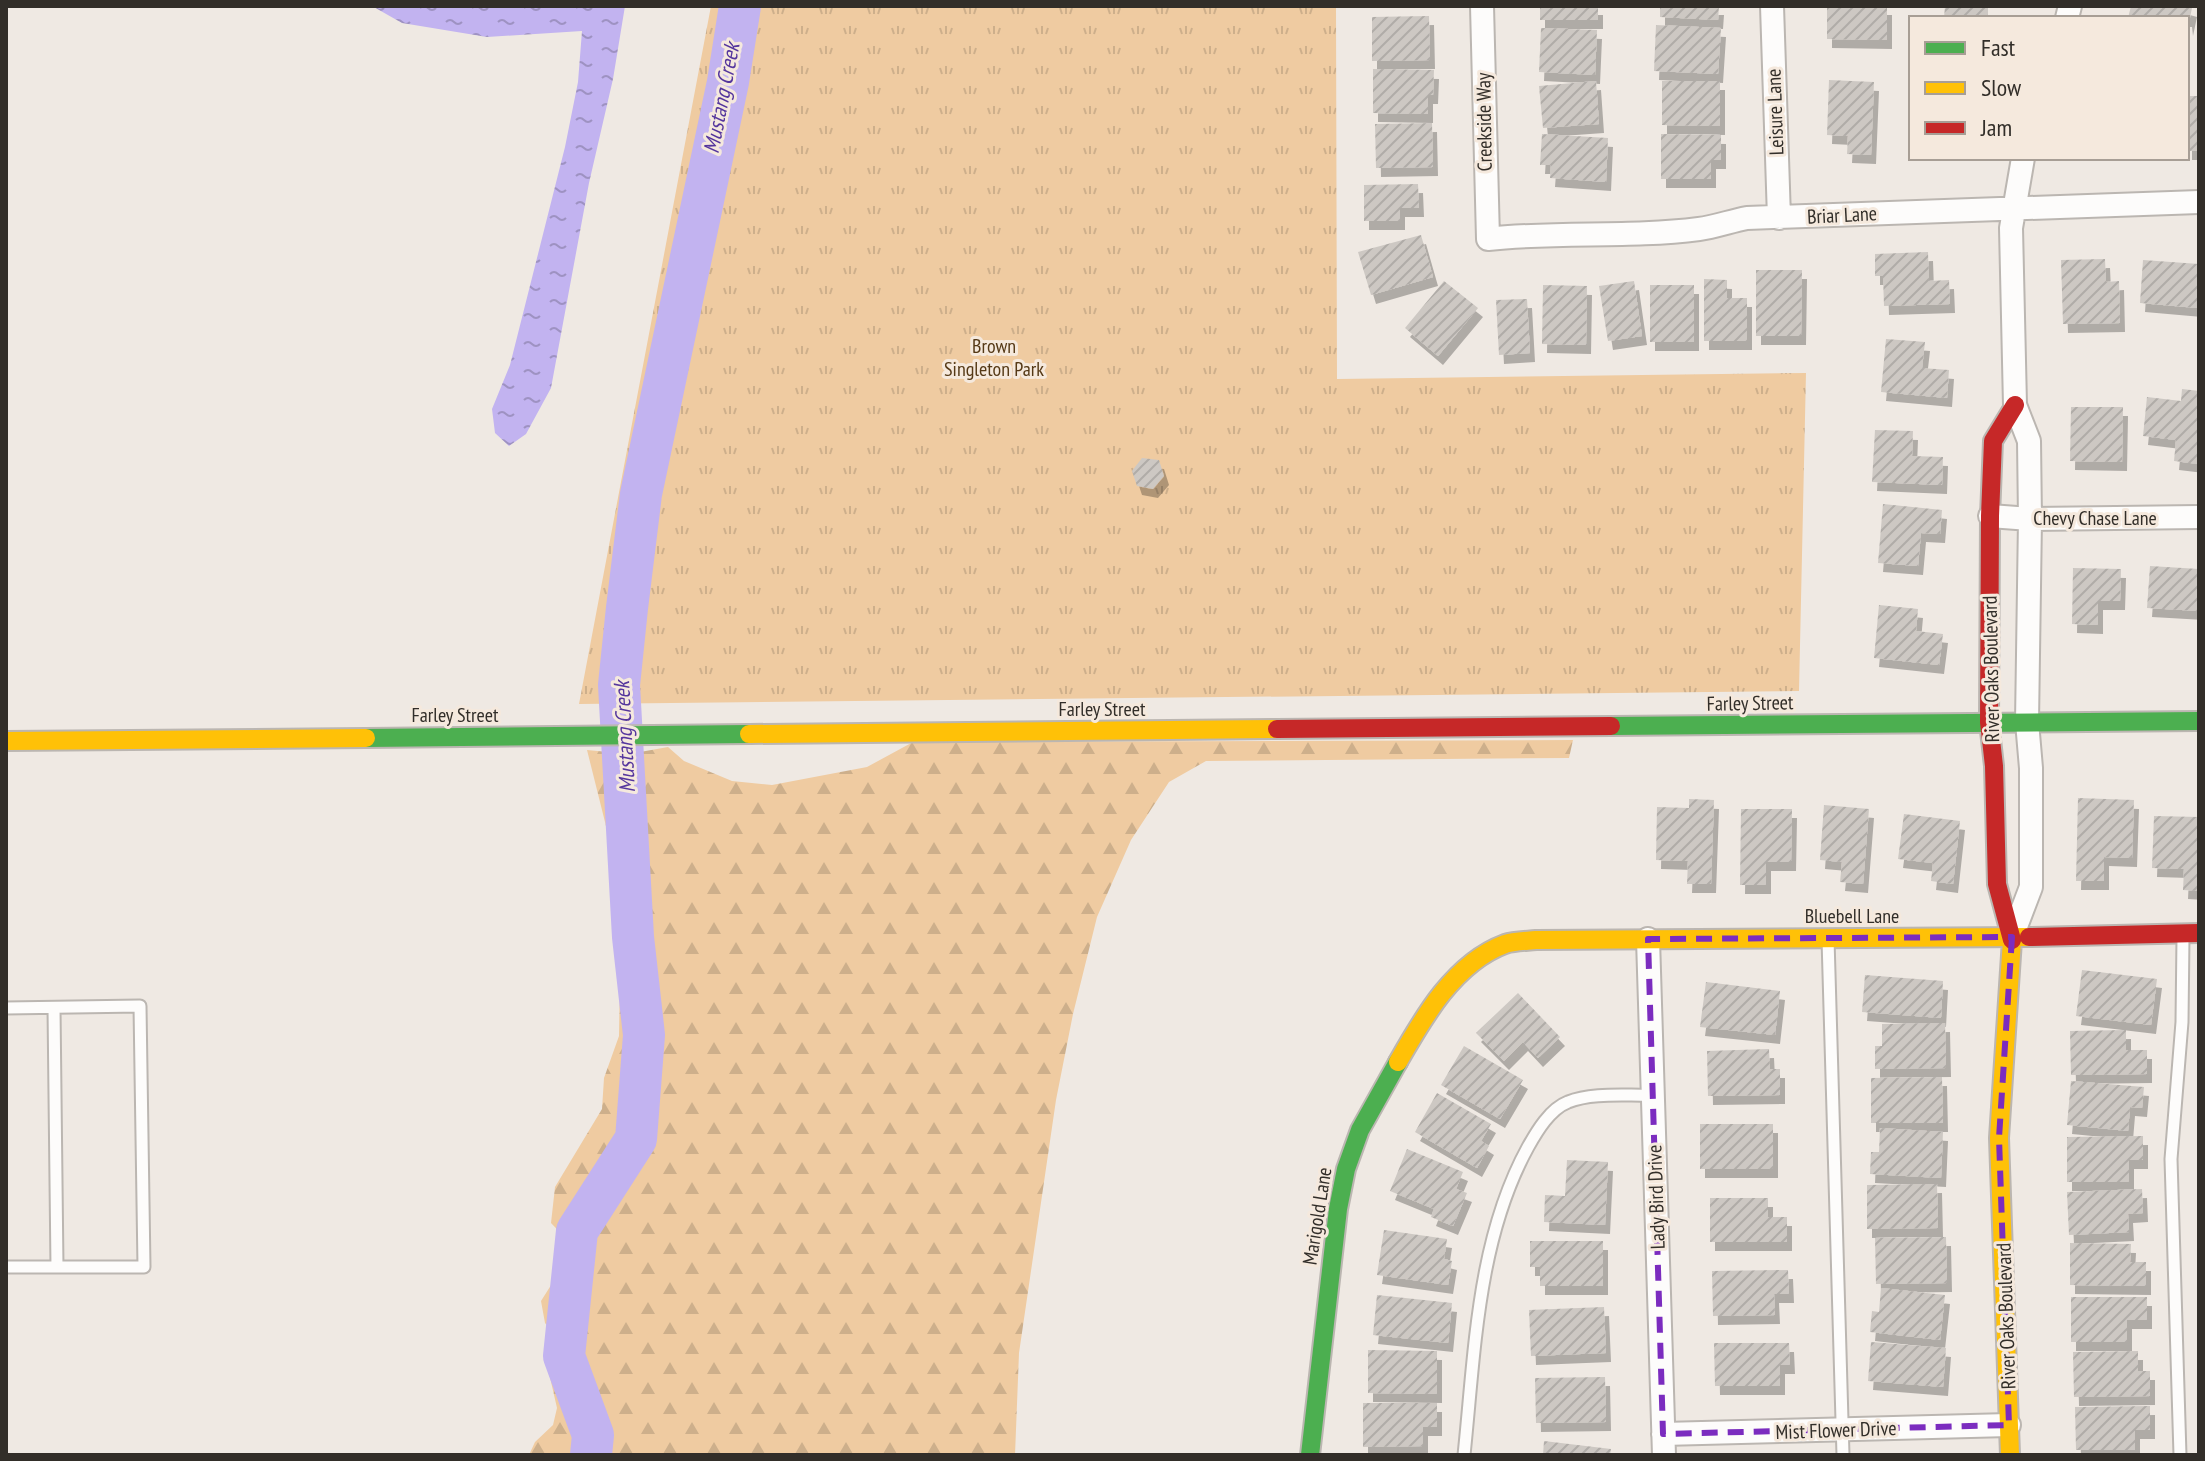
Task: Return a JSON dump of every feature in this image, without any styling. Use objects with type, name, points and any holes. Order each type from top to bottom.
[{"type":"street","name":"Creekside Way","points":[[1482,6],[1488,239]]},
{"type":"street","name":"Leisure Lane","points":[[1772,6],[1779,218]]},
{"type":"street","name":"River Oaks Boulevard","points":[[2010,1455],[1999,1138],[2001,1083],[2012,937],[2031,887],[2031,768],[2027,722],[2029,441],[2015,405],[2011,228],[2023,160]]},
{"type":"street","name":"Briar Lane","points":[[1488,239],[1536,234],[1702,229],[1747,218],[2199,202]]},
{"type":"street","name":"River Oaks Boulevard","points":[[2012,937],[1997,884],[1994,766],[1989,722],[1990,516],[1993,441],[2015,405]]},
{"type":"street","name":"Chevy Chase Lane","points":[[1990,516],[2030,519],[2199,517]]},
{"type":"street","name":"Farley Street","points":[[6,741],[2199,721]]},
{"type":"street","name":"Bluebell Lane","points":[[1506,944],[1536,940],[2191,933]]},
{"type":"street","name":"Lady Bird Drive","points":[[1648,939],[1663,1445]]},
{"type":"street","name":"Marigold Lane","points":[[1310,1455],[1338,1209],[1346,1169],[1360,1130],[1425,1015],[1467,969],[1506,944]]},
{"type":"street","name":"Mist Flower Drive","points":[[1663,1445],[1842,1430],[2009,1425]]},
{"type":"lane","points":[[2180,1455],[2171,1159],[2191,933]]},
{"type":"lane","points":[[1828,939],[1843,1455]]},
{"type":"lane","points":[[6,1008],[140,1006],[144,1267],[6,1267]]},
{"type":"lane","points":[[54,1008],[57,1267]]},
{"type":"lane","points":[[1464,1455],[1487,1254],[1514,1172],[1535,1135],[1565,1102],[1583,1098],[1653,1095]]},
{"type":"highlighted area","points":[[2012,937],[1999,1138],[2009,1425],[1663,1434],[1648,939]]},
{"type":"green space","name":"Brown Singleton Park","points":[[711,6],[1336,6],[1337,379],[1806,373],[1799,691],[579,704]]},
{"type":"green space","points":[[1573,740],[1569,758],[1206,761],[1169,782],[1131,840],[1097,917],[1073,1014],[1056,1100],[1019,1353],[1015,1455],[529,1455],[535,1442],[553,1425],[557,1408],[549,1373],[559,1340],[545,1323],[541,1301],[553,1282],[581,1274],[580,1253],[551,1223],[555,1187],[602,1109],[604,1078],[619,1036],[620,977],[640,928],[613,854],[587,750],[629,754],[668,747],[684,761],[732,781],[772,785],[867,767],[913,742]]},
{"type":"water","points":[[372,6],[625,6],[551,388],[526,434],[509,446],[495,433],[492,409],[510,365],[565,147],[578,82],[582,31],[487,37],[402,23]]},
{"type":"building","points":[[1540,6],[1598,6],[1598,20],[1540,20]]},
{"type":"building","points":[[1660,6],[1719,6],[1718,20],[1660,17]]},
{"type":"building","points":[[1827,6],[1887,6],[1887,40],[1827,39]]},
{"type":"building","points":[[1945,6],[1988,6],[1988,16],[1944,16]]},
{"type":"building","points":[[2131,6],[2192,8],[2189,22],[2189,16],[2128,16]]},
{"type":"building","points":[[1429,16],[1430,60],[1372,61],[1372,17]]},
{"type":"building","points":[[1656,25],[1721,28],[1718,74],[1654,71]]},
{"type":"building","points":[[1541,28],[1597,30],[1595,75],[1539,72]]},
{"type":"building","points":[[1373,69],[1434,70],[1433,95],[1428,95],[1428,114],[1373,113]]},
{"type":"building","points":[[1829,80],[1874,82],[1871,155],[1847,154],[1848,136],[1827,135]]},
{"type":"building","points":[[1596,81],[1599,124],[1543,128],[1539,86]]},
{"type":"building","points":[[1662,81],[1720,81],[1720,126],[1662,125]]},
{"type":"building","points":[[2189,96],[2199,96],[2199,151],[2189,151]]},
{"type":"building","points":[[1432,123],[1433,167],[1376,168],[1375,124]]},
{"type":"building","points":[[1542,134],[1608,138],[1606,182],[1550,178],[1551,165],[1540,165]]},
{"type":"building","points":[[1661,134],[1721,135],[1721,160],[1711,160],[1711,179],[1661,179]]},
{"type":"building","points":[[1418,184],[1419,208],[1400,208],[1400,221],[1364,221],[1364,185]]},
{"type":"building","points":[[1421,235],[1433,277],[1371,295],[1358,252]]},
{"type":"building","points":[[1928,252],[1929,281],[1949,280],[1950,304],[1884,306],[1883,276],[1875,276],[1875,254]]},
{"type":"building","points":[[2105,259],[2106,282],[2119,281],[2120,323],[2063,324],[2061,260]]},
{"type":"building","points":[[2143,260],[2199,264],[2197,308],[2140,303]]},
{"type":"building","points":[[1756,270],[1802,270],[1801,336],[1756,336]]},
{"type":"building","points":[[1704,279],[1727,280],[1727,298],[1747,298],[1747,341],[1704,341]]},
{"type":"building","points":[[1444,281],[1478,308],[1438,356],[1405,328]]},
{"type":"building","points":[[1634,281],[1642,336],[1608,341],[1599,286]]},
{"type":"building","points":[[1543,285],[1587,286],[1586,345],[1542,344]]},
{"type":"building","points":[[1650,285],[1694,285],[1694,342],[1650,342]]},
{"type":"building","points":[[1527,299],[1530,353],[1499,355],[1496,300]]},
{"type":"building","points":[[1886,339],[1925,342],[1922,368],[1949,370],[1947,398],[1881,392]]},
{"type":"building","points":[[2182,389],[2199,391],[2199,464],[2174,461],[2176,440],[2143,436],[2147,397],[2181,401]]},
{"type":"building","points":[[2071,407],[2123,407],[2122,462],[2070,461]]},
{"type":"building","points":[[1875,430],[1913,431],[1912,456],[1943,457],[1942,485],[1872,482]]},
{"type":"building","points":[[1142,458],[1159,460],[1164,476],[1153,489],[1137,486],[1132,471]]},
{"type":"building","points":[[1883,504],[1942,510],[1940,534],[1921,533],[1918,566],[1878,563]]},
{"type":"building","points":[[2150,566],[2199,569],[2199,611],[2147,608]]},
{"type":"building","points":[[2073,568],[2121,569],[2120,601],[2098,601],[2098,625],[2072,624]]},
{"type":"building","points":[[1879,605],[1918,609],[1916,631],[1943,634],[1939,665],[1874,658]]},
{"type":"building","points":[[2078,798],[2134,800],[2132,858],[2104,857],[2104,881],[2076,881]]},
{"type":"building","points":[[1689,799],[1714,800],[1711,884],[1687,884],[1688,861],[1656,860],[1657,807],[1689,808]]},
{"type":"building","points":[[1824,805],[1869,809],[1863,884],[1840,882],[1842,862],[1820,860]]},
{"type":"building","points":[[1741,809],[1792,809],[1791,862],[1766,862],[1766,885],[1740,885]]},
{"type":"building","points":[[1904,814],[1960,821],[1953,884],[1931,881],[1933,863],[1898,859]]},
{"type":"building","points":[[2154,816],[2199,817],[2199,891],[2183,890],[2184,869],[2152,868]]},
{"type":"building","points":[[2082,970],[2157,979],[2151,1025],[2076,1016]]},
{"type":"building","points":[[1865,975],[1943,981],[1941,1018],[1862,1012]]},
{"type":"building","points":[[1706,982],[1780,991],[1775,1035],[1700,1027]]},
{"type":"building","points":[[1518,993],[1560,1037],[1538,1058],[1523,1042],[1504,1061],[1476,1033]]},
{"type":"building","points":[[1945,1023],[1946,1068],[1875,1069],[1875,1046],[1882,1046],[1882,1024]]},
{"type":"building","points":[[2126,1030],[2126,1050],[2147,1050],[2147,1074],[2071,1075],[2070,1031]]},
{"type":"building","points":[[1464,1046],[1523,1080],[1500,1119],[1441,1085]]},
{"type":"building","points":[[1769,1049],[1770,1069],[1780,1069],[1780,1095],[1708,1096],[1707,1051]]},
{"type":"building","points":[[1942,1077],[1943,1123],[1871,1123],[1871,1078]]},
{"type":"building","points":[[2071,1081],[2144,1087],[2142,1108],[2130,1107],[2128,1131],[2067,1125]]},
{"type":"building","points":[[1437,1093],[1491,1124],[1481,1141],[1489,1146],[1477,1168],[1415,1132]]},
{"type":"building","points":[[1700,1124],[1773,1124],[1773,1169],[1700,1169]]},
{"type":"building","points":[[1880,1128],[1943,1132],[1941,1178],[1870,1174],[1871,1152],[1879,1152]]},
{"type":"building","points":[[2143,1136],[2143,1160],[2129,1160],[2129,1182],[2067,1182],[2067,1137]]},
{"type":"building","points":[[1407,1149],[1463,1172],[1456,1189],[1467,1193],[1453,1226],[1431,1217],[1434,1209],[1390,1191]]},
{"type":"building","points":[[1567,1160],[1608,1162],[1605,1225],[1544,1222],[1545,1195],[1565,1196]]},
{"type":"building","points":[[1937,1184],[1938,1228],[1867,1229],[1867,1185]]},
{"type":"building","points":[[2142,1189],[2143,1213],[2128,1214],[2129,1232],[2069,1235],[2067,1192]]},
{"type":"building","points":[[1710,1198],[1768,1198],[1768,1217],[1787,1217],[1787,1242],[1710,1242]]},
{"type":"building","points":[[1384,1230],[1447,1239],[1444,1259],[1452,1261],[1448,1285],[1377,1275]]},
{"type":"building","points":[[1946,1237],[1947,1283],[1876,1284],[1875,1238]]},
{"type":"building","points":[[1530,1241],[1603,1241],[1603,1286],[1540,1286],[1540,1267],[1530,1267]]},
{"type":"building","points":[[2070,1243],[2131,1244],[2130,1262],[2146,1262],[2146,1286],[2070,1285]]},
{"type":"building","points":[[1788,1270],[1789,1294],[1774,1294],[1775,1315],[1713,1316],[1712,1271]]},
{"type":"building","points":[[1881,1288],[1945,1295],[1940,1340],[1870,1332],[1872,1311],[1879,1312]]},
{"type":"building","points":[[1377,1295],[1452,1303],[1448,1343],[1373,1335]]},
{"type":"building","points":[[2071,1297],[2147,1297],[2147,1320],[2127,1320],[2127,1342],[2071,1342]]},
{"type":"building","points":[[1604,1307],[1606,1353],[1531,1356],[1529,1310]]},
{"type":"building","points":[[1871,1342],[1946,1348],[1943,1387],[1868,1381]]},
{"type":"building","points":[[1714,1343],[1789,1343],[1790,1365],[1780,1365],[1780,1386],[1715,1386]]},
{"type":"building","points":[[1368,1350],[1437,1351],[1437,1394],[1368,1393]]},
{"type":"building","points":[[2138,1351],[2138,1371],[2150,1371],[2150,1396],[2074,1397],[2073,1352]]},
{"type":"building","points":[[1605,1377],[1606,1422],[1536,1423],[1535,1378]]},
{"type":"building","points":[[1363,1403],[1437,1403],[1437,1427],[1423,1427],[1423,1446],[1363,1447]]},
{"type":"building","points":[[2150,1406],[2150,1430],[2135,1430],[2135,1450],[2076,1450],[2075,1407]]},
{"type":"building","points":[[1544,1441],[1611,1449],[1610,1455],[1543,1455]]},
{"type":"waterway","name":"Mustang Creek","points":[[591,1455],[593,1435],[564,1356],[577,1231],[636,1139],[644,1035],[633,937],[619,685],[641,494],[728,82],[740,6]]},
{"type":"traffic: fast","points":[[1611,726],[2199,721]]},
{"type":"traffic: fast","points":[[366,738],[749,734]]},
{"type":"traffic: fast","points":[[1310,1455],[1338,1209],[1346,1169],[1360,1130],[1398,1062]]},
{"type":"traffic: slow","points":[[749,734],[1277,729]]},
{"type":"traffic: slow","points":[[6,741],[366,738]]},
{"type":"traffic: slow","points":[[1398,1062],[1429,1010],[1455,978],[1487,953],[1512,942],[2029,937]]},
{"type":"traffic: slow","points":[[2010,1455],[1999,1138],[2012,940]]},
{"type":"traffic: jam","points":[[2012,940],[1997,884],[1994,766],[1989,722],[1990,516],[1993,441],[2015,405]]},
{"type":"traffic: jam","points":[[1277,729],[1611,726]]},
{"type":"traffic: jam","points":[[2029,937],[2199,933]]}]
